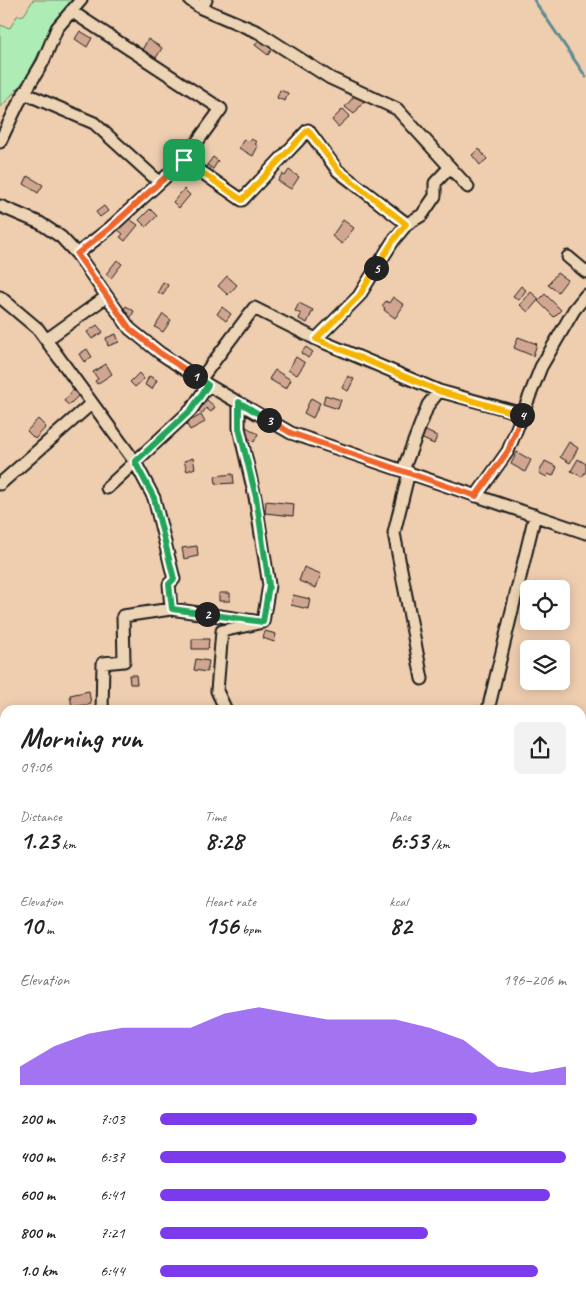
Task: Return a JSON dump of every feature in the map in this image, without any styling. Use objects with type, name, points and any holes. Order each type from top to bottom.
[{"type":"street","points":[[0,142],[24,94],[43,62],[57,28],[81,0]]},
{"type":"street","points":[[190,0],[204,4],[258,32],[330,78],[397,109],[468,187]]},
{"type":"street","points":[[72,11],[221,109],[184,160],[110,228],[77,254]]},
{"type":"street","points":[[24,94],[94,123],[159,182]]},
{"type":"street","points":[[184,160],[242,200],[308,130],[338,170],[406,224]]},
{"type":"street","points":[[316,339],[359,296],[393,241],[406,224],[422,215],[436,196],[435,183],[450,167]]},
{"type":"street","points":[[0,206],[40,223],[62,238],[77,254],[130,329],[160,353],[204,382],[291,433],[586,533]]},
{"type":"street","points":[[568,257],[586,272]]},
{"type":"street","points":[[476,496],[508,451],[541,367],[574,310],[586,295]]},
{"type":"street","points":[[0,297],[38,329],[135,462],[154,498],[174,579],[169,584],[172,609]]},
{"type":"street","points":[[46,340],[106,297]]},
{"type":"street","points":[[106,488],[191,410],[204,382],[254,308],[316,339],[439,391],[523,414]]},
{"type":"street","points":[[422,679],[394,533],[406,471],[428,405],[439,391]]},
{"type":"street","points":[[239,402],[239,428],[256,497],[269,585],[263,622]]},
{"type":"street","points":[[0,484],[92,403]]},
{"type":"street","points":[[489,705],[535,516]]},
{"type":"street","points":[[102,705],[102,663],[124,660],[123,616],[172,609],[263,622]]},
{"type":"street","points":[[224,705],[217,690],[222,631],[263,622]]},
{"type":"green space","points":[[33,0],[73,0],[56,19],[25,80],[0,108],[0,25],[10,28],[17,16],[24,15]]},
{"type":"building","points":[[80,31],[92,38],[87,47],[75,39]]},
{"type":"building","points":[[148,39],[162,48],[156,58],[142,50]]},
{"type":"building","points":[[260,39],[272,49],[268,55],[255,45]]},
{"type":"building","points":[[280,90],[288,93],[285,101],[277,98]]},
{"type":"building","points":[[356,94],[364,101],[354,114],[345,107]]},
{"type":"building","points":[[343,109],[350,116],[338,127],[332,120]]},
{"type":"building","points":[[244,139],[249,142],[251,139],[257,142],[255,144],[258,146],[253,156],[239,148]]},
{"type":"building","points":[[479,149],[487,159],[480,165],[472,155]]},
{"type":"building","points":[[213,157],[218,161],[213,169],[207,165]]},
{"type":"building","points":[[289,170],[299,177],[291,189],[278,181],[282,174],[285,176]]},
{"type":"building","points":[[28,176],[43,185],[38,193],[24,184]]},
{"type":"building","points":[[184,189],[190,195],[179,208],[173,202]]},
{"type":"building","points":[[104,206],[108,211],[100,217],[96,212]]},
{"type":"building","points":[[150,209],[157,216],[146,227],[139,220]]},
{"type":"building","points":[[125,216],[138,225],[125,241],[120,237],[123,234],[116,228]]},
{"type":"building","points":[[343,220],[354,228],[342,244],[332,236]]},
{"type":"building","points":[[117,260],[122,264],[111,278],[106,274]]},
{"type":"building","points":[[557,273],[567,280],[558,292],[548,285]]},
{"type":"building","points":[[227,276],[237,285],[228,295],[218,286]]},
{"type":"building","points":[[163,282],[168,285],[163,295],[158,292]]},
{"type":"building","points":[[521,286],[526,290],[519,300],[513,296]]},
{"type":"building","points":[[531,292],[539,299],[528,312],[520,305]]},
{"type":"building","points":[[545,294],[561,310],[554,317],[538,301]]},
{"type":"building","points":[[393,297],[404,305],[395,318],[384,310],[385,308],[382,306],[386,301],[389,303]]},
{"type":"building","points":[[299,303],[313,310],[307,323],[299,319],[301,314],[295,311]]},
{"type":"building","points":[[126,306],[134,311],[129,321],[120,316]]},
{"type":"building","points":[[222,307],[231,314],[226,321],[217,314]]},
{"type":"building","points":[[163,314],[171,320],[163,332],[155,327]]},
{"type":"building","points":[[97,325],[103,332],[92,339],[87,332]]},
{"type":"building","points":[[116,334],[119,342],[108,346],[106,338]]},
{"type":"building","points":[[518,337],[537,344],[533,356],[514,348]]},
{"type":"building","points":[[306,347],[313,352],[308,358],[301,353]]},
{"type":"building","points":[[87,349],[92,357],[84,362],[79,354]]},
{"type":"building","points":[[296,357],[305,363],[297,375],[288,370]]},
{"type":"building","points":[[106,364],[112,374],[97,384],[95,381],[98,379],[93,372]]},
{"type":"building","points":[[275,370],[291,380],[286,389],[269,379]]},
{"type":"building","points":[[139,373],[144,379],[135,387],[130,382]]},
{"type":"building","points":[[149,376],[157,380],[152,389],[145,385]]},
{"type":"building","points":[[348,376],[354,379],[348,391],[342,388]]},
{"type":"building","points":[[73,390],[79,395],[69,405],[64,401]]},
{"type":"building","points":[[325,395],[341,400],[338,409],[323,404]]},
{"type":"building","points":[[311,398],[320,403],[313,418],[304,413]]},
{"type":"building","points":[[206,399],[215,407],[211,412],[206,408],[202,414],[197,410]]},
{"type":"building","points":[[201,415],[205,422],[190,430],[186,423]]},
{"type":"building","points":[[38,419],[46,427],[35,439],[27,431]]},
{"type":"building","points":[[243,425],[258,434],[254,442],[239,432]]},
{"type":"building","points":[[419,428],[437,436],[434,444],[416,436]]},
{"type":"building","points":[[569,442],[578,448],[570,463],[560,457]]},
{"type":"building","points":[[517,452],[531,460],[525,472],[511,464]]},
{"type":"building","points":[[193,458],[195,468],[187,471],[184,461]]},
{"type":"building","points":[[578,459],[586,464],[586,471],[582,477],[571,471]]},
{"type":"building","points":[[545,461],[557,467],[553,476],[548,474],[547,477],[539,473]]},
{"type":"building","points":[[233,474],[234,483],[216,484],[215,476]]},
{"type":"building","points":[[266,501],[294,504],[293,516],[265,513]]},
{"type":"building","points":[[197,546],[198,556],[184,559],[182,548]]},
{"type":"building","points":[[304,567],[321,574],[316,588],[299,581]]},
{"type":"building","points":[[219,593],[230,593],[230,601],[219,601]]},
{"type":"building","points":[[293,595],[310,599],[308,609],[291,605]]},
{"type":"building","points":[[265,631],[276,634],[274,642],[263,638]]},
{"type":"building","points":[[192,639],[209,639],[208,649],[192,649]]},
{"type":"building","points":[[196,659],[209,661],[207,672],[194,670]]},
{"type":"building","points":[[129,675],[136,675],[137,684],[130,684]]},
{"type":"building","points":[[89,691],[91,704],[72,705],[70,695]]},
{"type":"waterway","points":[[534,0],[586,77]]},
{"type":"route","points":[[308,130],[338,170],[406,224],[393,241],[359,296],[316,339],[439,391],[523,414],[508,451],[476,496],[291,433],[239,402],[239,428],[256,497],[269,585],[263,622],[172,609],[169,584],[174,579],[154,498],[135,462],[191,410],[208,385],[160,353],[130,329],[77,254],[110,228],[184,160],[242,200],[308,130]]}]
